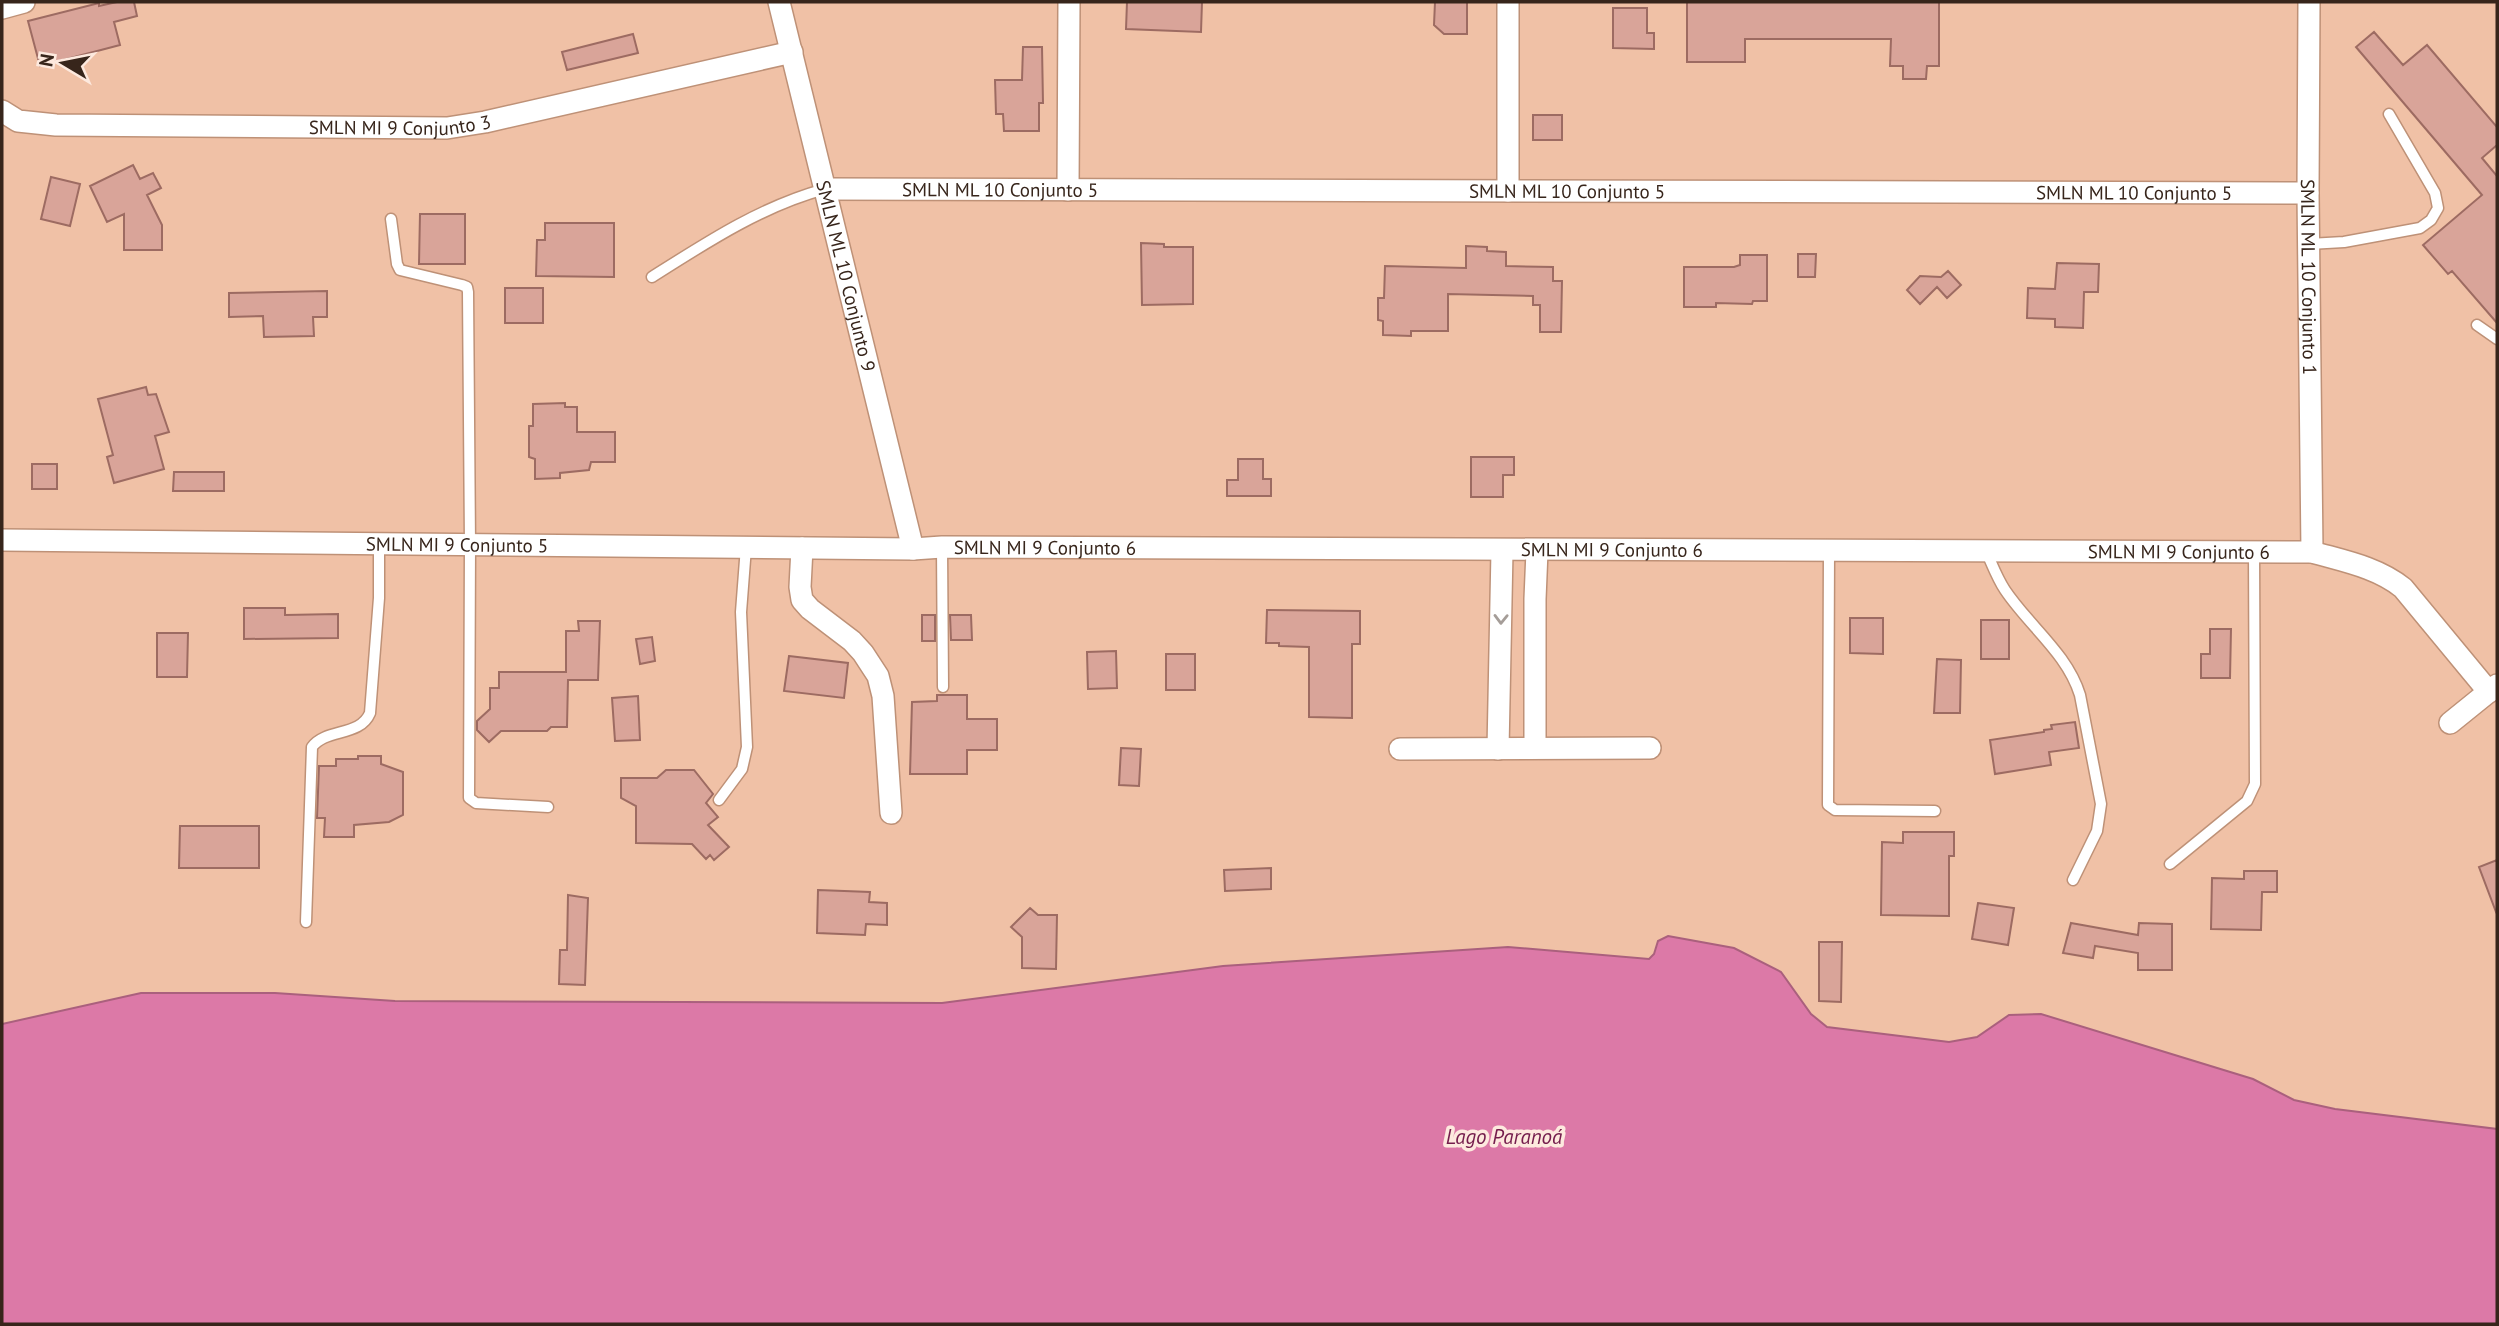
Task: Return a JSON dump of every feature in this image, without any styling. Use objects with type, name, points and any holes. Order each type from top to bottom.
[{"type":"street","points":[[2,8],[24,2]]},
{"type":"street","name":"SMLN ML 10 Conjunto 9","points":[[779,2],[913,549]]},
{"type":"street","points":[[1068,190],[1069,2]]},
{"type":"street","points":[[1508,2],[1508,191]]},
{"type":"street","name":"SMLN ML 10 Conjunto 1","points":[[2309,2],[2312,552]]},
{"type":"street","name":"SMLN MI 9 Conjunto 3","points":[[2,111],[18,121],[56,125],[447,128],[485,122],[792,52]]},
{"type":"street","name":"SMLN ML 10 Conjunto 5","points":[[825,189],[2308,193]]},
{"type":"street","name":"SMLN MI 9 Conjunto 5","points":[[2,540],[913,549]]},
{"type":"street","points":[[802,548],[802,600],[852,641],[878,676],[883,696],[891,813]]},
{"type":"street","name":"SMLN MI 9 Conjunto 6","points":[[913,549],[2312,552],[2377,571],[2391,578],[2493,689]]},
{"type":"street","points":[[1498,749],[1502,551]]},
{"type":"street","points":[[1535,748],[1537,551]]},
{"type":"street","points":[[2450,723],[2493,689]]},
{"type":"street","points":[[1400,748],[1650,748]]},
{"type":"lane","points":[[2309,244],[2343,242],[2420,228],[2431,220],[2438,208],[2435,193],[2389,114]]},
{"type":"lane","points":[[652,277],[768,209],[825,189]]},
{"type":"lane","points":[[391,219],[400,270],[462,285],[468,289],[469,798],[476,803],[548,807]]},
{"type":"lane","points":[[2477,325],[2497,339]]},
{"type":"lane","points":[[306,922],[312,747],[318,739],[359,726],[366,721],[370,713],[379,598],[379,544]]},
{"type":"lane","points":[[719,800],[742,769],[747,747],[741,612],[746,547]]},
{"type":"lane","points":[[942,547],[943,687]]},
{"type":"lane","points":[[1829,551],[1828,805],[1835,810],[1935,811]]},
{"type":"lane","points":[[1986,551],[2005,590],[2067,666],[2076,680],[2080,695],[2101,804],[2097,831],[2073,880]]},
{"type":"lane","points":[[2170,864],[2247,801],[2255,784],[2254,552]]},
{"type":"water","name":"Lago Paranoá","points":[[1668,936],[1734,948],[1781,972],[1811,1014],[1827,1027],[1949,1042],[1977,1037],[2009,1015],[2041,1014],[2253,1079],[2294,1100],[2335,1109],[2497,1129],[2497,1324],[2,1324],[2,1024],[141,993],[275,993],[395,1001],[942,1003],[1223,966],[1508,947],[1649,959],[1654,954],[1658,941]]},
{"type":"building","points":[[134,2],[137,16],[114,22],[120,45],[40,66],[28,21],[99,3],[99,6]]},
{"type":"building","points":[[1127,2],[1202,2],[1201,32],[1126,29]]},
{"type":"building","points":[[1435,2],[1467,2],[1467,34],[1444,34],[1434,25]]},
{"type":"building","points":[[1687,2],[1939,2],[1939,66],[1927,66],[1926,79],[1903,79],[1903,66],[1890,66],[1891,39],[1745,39],[1745,62],[1687,62]]},
{"type":"building","points":[[1613,8],[1647,8],[1647,33],[1654,33],[1654,49],[1613,48]]},
{"type":"building","points":[[2374,32],[2403,65],[2427,45],[2497,127],[2497,145],[2482,158],[2497,176],[2497,323],[2452,271],[2448,274],[2423,245],[2482,195],[2356,47]]},
{"type":"building","points":[[633,34],[638,53],[567,70],[562,52]]},
{"type":"building","points":[[1023,47],[1042,47],[1043,103],[1039,103],[1039,131],[1004,131],[1003,114],[996,114],[995,80],[1022,80]]},
{"type":"building","points":[[1533,115],[1562,115],[1562,140],[1533,140]]},
{"type":"building","points":[[133,165],[140,179],[153,173],[161,188],[147,195],[162,225],[162,250],[124,250],[124,214],[107,222],[90,186]]},
{"type":"building","points":[[51,177],[80,184],[70,226],[41,219]]},
{"type":"building","points":[[420,214],[465,214],[465,264],[419,264]]},
{"type":"building","points":[[545,223],[614,223],[614,277],[536,276],[537,240],[545,240]]},
{"type":"building","points":[[1141,243],[1164,244],[1164,247],[1193,247],[1193,304],[1142,305]]},
{"type":"building","points":[[1466,246],[1487,247],[1487,251],[1506,252],[1506,266],[1553,267],[1553,281],[1562,281],[1561,332],[1540,332],[1540,305],[1533,305],[1533,296],[1448,294],[1448,331],[1411,331],[1411,336],[1383,335],[1383,321],[1378,320],[1378,298],[1384,298],[1385,266],[1466,268]]},
{"type":"building","points":[[1798,254],[1816,254],[1815,277],[1798,277]]},
{"type":"building","points":[[1740,255],[1767,255],[1767,301],[1753,301],[1752,304],[1716,303],[1716,307],[1684,307],[1684,267],[1734,267],[1740,265]]},
{"type":"building","points":[[2057,263],[2099,264],[2098,292],[2084,292],[2083,328],[2055,327],[2055,319],[2027,318],[2028,288],[2055,289]]},
{"type":"building","points":[[1948,271],[1961,285],[1947,298],[1937,287],[1920,304],[1907,290],[1920,276],[1941,277]]},
{"type":"building","points":[[505,288],[543,288],[543,323],[505,323]]},
{"type":"building","points":[[327,291],[327,317],[313,317],[314,336],[264,337],[263,316],[229,317],[229,293]]},
{"type":"building","points":[[146,387],[148,395],[156,394],[169,432],[155,436],[164,469],[114,483],[107,457],[113,455],[98,399]]},
{"type":"building","points":[[565,403],[565,407],[577,407],[577,432],[615,432],[615,462],[591,462],[589,470],[560,473],[560,478],[535,479],[535,459],[529,457],[529,426],[533,426],[533,404]]},
{"type":"building","points":[[1471,457],[1514,457],[1514,475],[1503,475],[1503,497],[1471,497]]},
{"type":"building","points":[[1238,459],[1263,459],[1263,479],[1271,479],[1271,496],[1227,496],[1227,480],[1238,480]]},
{"type":"building","points":[[32,464],[57,464],[57,489],[32,489]]},
{"type":"building","points":[[174,472],[224,472],[224,491],[173,491]]},
{"type":"building","points":[[244,608],[285,608],[285,615],[338,614],[338,638],[244,639]]},
{"type":"building","points":[[1267,610],[1360,611],[1360,644],[1352,644],[1352,718],[1309,717],[1309,647],[1266,643]]},
{"type":"building","points":[[922,615],[935,615],[935,641],[922,641]]},
{"type":"building","points":[[950,615],[971,615],[972,640],[951,640]]},
{"type":"building","points":[[1850,618],[1883,618],[1883,654],[1850,653]]},
{"type":"building","points":[[1981,620],[2009,620],[2009,659],[1981,659]]},
{"type":"building","points":[[578,621],[600,621],[598,680],[568,680],[567,727],[551,727],[547,731],[501,731],[489,742],[477,730],[477,721],[490,709],[490,688],[499,688],[499,672],[566,672],[566,631],[579,631]]},
{"type":"building","points":[[2210,629],[2231,629],[2230,678],[2201,678],[2201,654],[2210,654]]},
{"type":"building","points":[[157,633],[188,633],[187,677],[157,677]]},
{"type":"building","points":[[652,637],[655,661],[640,664],[636,639]]},
{"type":"building","points":[[1116,651],[1117,688],[1088,689],[1087,652]]},
{"type":"building","points":[[1166,654],[1195,654],[1195,690],[1166,690]]},
{"type":"building","points":[[789,656],[848,663],[844,698],[784,691]]},
{"type":"building","points":[[1937,659],[1961,660],[1960,713],[1934,713]]},
{"type":"building","points":[[937,695],[967,695],[967,719],[997,719],[997,750],[967,750],[967,774],[910,774],[912,702],[937,701]]},
{"type":"building","points":[[638,696],[640,740],[615,741],[612,698]]},
{"type":"building","points":[[2075,722],[2079,748],[2049,752],[2051,765],[1995,774],[1990,740],[2044,732],[2052,729],[2051,725]]},
{"type":"building","points":[[1121,748],[1141,749],[1139,786],[1119,785]]},
{"type":"building","points":[[358,756],[381,756],[381,764],[403,772],[403,815],[389,822],[354,825],[354,837],[324,837],[325,818],[317,818],[319,766],[336,766],[336,759],[358,759]]},
{"type":"building","points":[[666,770],[694,770],[713,794],[706,803],[718,817],[708,825],[729,847],[714,860],[710,855],[706,859],[692,844],[636,843],[636,806],[621,798],[621,778],[657,778]]},
{"type":"building","points":[[180,826],[259,826],[259,868],[179,868]]},
{"type":"building","points":[[1903,832],[1954,832],[1954,856],[1949,856],[1949,916],[1881,915],[1882,842],[1903,843]]},
{"type":"building","points":[[2497,860],[2497,911],[2496,912],[2479,867]]},
{"type":"building","points":[[1271,868],[1271,889],[1225,891],[1224,870]]},
{"type":"building","points":[[2244,871],[2277,871],[2277,892],[2262,892],[2261,930],[2211,929],[2212,878],[2244,879]]},
{"type":"building","points":[[818,890],[870,892],[869,902],[887,903],[887,925],[866,924],[865,935],[817,933]]},
{"type":"building","points":[[568,895],[588,898],[585,985],[559,984],[560,950],[567,950]]},
{"type":"building","points":[[1978,903],[2014,908],[2008,945],[1972,939]]},
{"type":"building","points":[[1030,908],[1038,915],[1057,915],[1056,969],[1022,968],[1022,937],[1011,927]]},
{"type":"building","points":[[2071,923],[2138,935],[2139,923],[2172,924],[2172,970],[2138,970],[2138,953],[2095,946],[2093,958],[2063,953]]},
{"type":"building","points":[[1819,942],[1842,942],[1841,1002],[1819,1001]]}]
